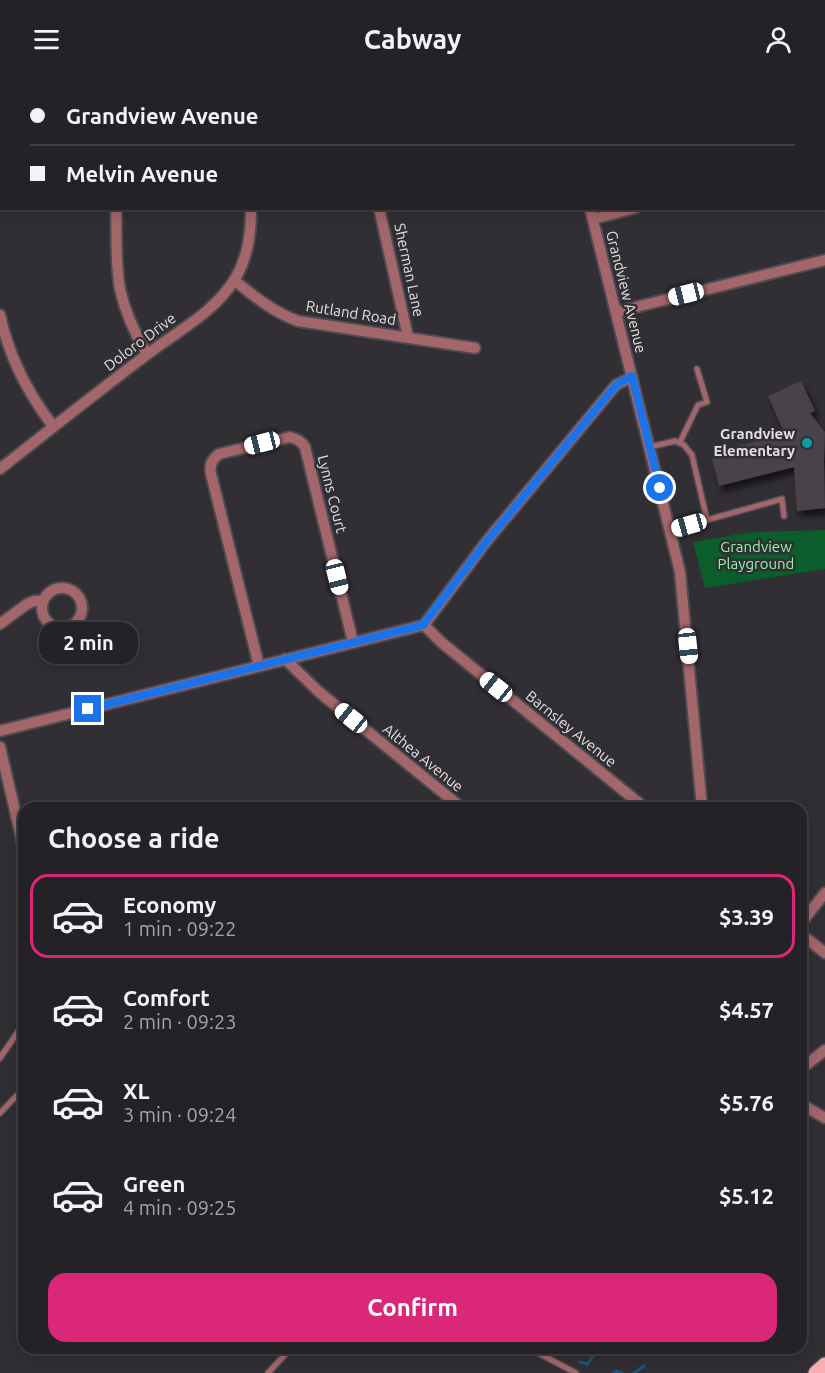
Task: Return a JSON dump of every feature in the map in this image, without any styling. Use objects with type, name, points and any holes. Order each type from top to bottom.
[{"type":"main road","points":[[816,1373],[825,1365]]},
{"type":"street","points":[[116,210],[118,270],[123,303],[147,354]]},
{"type":"street","name":"Doloro Drive","points":[[0,469],[53,426],[207,310],[224,294],[234,280],[249,245],[251,210]]},
{"type":"street","name":"Sherman Lane","points":[[379,210],[408,337]]},
{"type":"street","points":[[591,214],[620,210]]},
{"type":"street","name":"Grandview Avenue","points":[[591,214],[678,558],[701,802]]},
{"type":"street","points":[[616,312],[825,260]]},
{"type":"street","name":"Rutland Road","points":[[234,280],[268,307],[298,321],[475,348]]},
{"type":"street","points":[[0,315],[10,353],[18,372],[34,400],[53,426]]},
{"type":"street","points":[[0,731],[423,625],[486,542],[608,394],[616,385],[632,376]]},
{"type":"street","name":"Lynns Court","points":[[259,666],[210,470],[214,458],[219,454],[290,437],[302,442],[353,642]]},
{"type":"street","points":[[0,624],[27,604],[43,601]]},
{"type":"street","name":"Barnsley Avenue","points":[[423,625],[638,802]]},
{"type":"street","name":"Althea Avenue","points":[[285,659],[319,692],[455,802]]},
{"type":"street","points":[[0,747],[18,824]]},
{"type":"street","points":[[807,916],[825,893]]},
{"type":"street","points":[[807,939],[825,953]]},
{"type":"street","points":[[807,1064],[825,1050]]},
{"type":"street","points":[[807,1108],[825,1118]]},
{"type":"lane","points":[[680,442],[698,405],[707,402],[697,369]]},
{"type":"lane","points":[[650,447],[675,441],[688,448],[692,455],[707,520]]},
{"type":"lane","points":[[671,530],[782,499],[784,516]]},
{"type":"lane","points":[[0,1058],[18,1032]]},
{"type":"lane","points":[[0,1113],[18,1094]]},
{"type":"lane","points":[[268,1373],[285,1354]]},
{"type":"lane","points":[[540,1354],[576,1373]]},
{"type":"green space","name":"Grandview Playground","points":[[825,530],[825,569],[705,588],[693,542],[753,532]]},
{"type":"building","name":"Grandview Elementary","points":[[801,381],[815,411],[810,413],[825,432],[825,508],[797,511],[794,467],[719,486],[712,459],[723,456],[721,450],[785,434],[768,396]]},
{"type":"waterway","points":[[580,1362],[587,1364],[593,1354]]},
{"type":"waterway","points":[[634,1373],[644,1366]]},
{"type":"waterway","points":[[614,1373],[617,1371],[622,1373]]},
{"type":"place","name":"Grandview Elementary","points":[[807,443]]},
{"type":"route","points":[[88,709],[423,625],[486,542],[616,385],[632,376],[660,488]]}]
